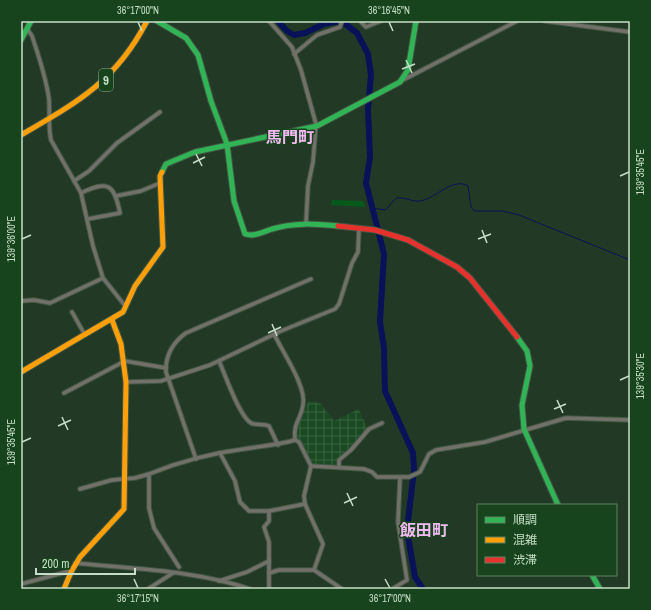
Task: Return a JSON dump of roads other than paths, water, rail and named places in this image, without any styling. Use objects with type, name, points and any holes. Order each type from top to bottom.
[{"type":"street","points":[[21,40],[28,30],[31,21]]},
{"type":"street","name":"9","points":[[21,135],[91,92],[112,74],[135,46],[147,21]]},
{"type":"street","points":[[157,21],[183,35],[195,49],[227,144],[234,201],[245,234],[251,236],[283,226],[306,222],[359,228],[393,234],[408,240],[457,267],[470,278],[512,330],[526,351],[530,366],[522,405],[524,429],[558,504]]},
{"type":"street","points":[[269,21],[276,32],[290,44],[312,105],[317,126],[313,162],[308,186],[306,222]]},
{"type":"street","points":[[294,54],[317,35],[340,27],[342,21]]},
{"type":"street","points":[[360,21],[366,27],[381,21]]},
{"type":"street","points":[[403,80],[408,70],[416,21]]},
{"type":"street","points":[[21,372],[124,312],[135,286],[163,246],[160,183],[162,169],[168,163],[195,152],[227,144],[317,126],[517,21]]},
{"type":"street","points":[[545,21],[630,32]]},
{"type":"street","points":[[28,30],[32,36],[45,76],[49,104],[51,140],[81,193],[102,278],[126,307]]},
{"type":"street","points":[[74,181],[89,171],[117,143],[160,112]]},
{"type":"street","points":[[116,196],[141,191],[160,183]]},
{"type":"street","points":[[81,193],[98,185],[105,185],[109,187],[116,196],[120,213],[88,220]]},
{"type":"street","points":[[126,382],[156,382],[219,361],[235,352],[305,320],[335,309],[339,304],[352,263],[358,252],[359,228]]},
{"type":"street","points":[[21,301],[34,300],[50,303],[102,278]]},
{"type":"street","points":[[196,459],[168,378],[166,368],[172,347],[178,339],[186,333],[311,279]]},
{"type":"street","points":[[72,312],[85,335]]},
{"type":"street","points":[[64,589],[70,571],[75,563],[122,514],[124,509],[126,478],[126,382],[118,335],[112,320]]},
{"type":"street","points":[[274,334],[302,392],[304,404],[295,425],[295,440]]},
{"type":"street","points":[[64,393],[123,361],[166,368]]},
{"type":"street","points":[[219,361],[232,392],[244,415],[253,424],[269,426],[278,445]]},
{"type":"street","points":[[311,466],[364,468],[372,472],[377,477],[409,477],[417,474],[429,454],[436,450],[485,442],[524,429],[570,418],[630,420]]},
{"type":"street","points":[[339,467],[339,460],[351,450],[369,429],[382,423]]},
{"type":"street","points":[[80,489],[112,480],[149,474],[177,463],[220,453],[278,445],[295,440]]},
{"type":"street","points":[[295,440],[299,442],[311,466],[304,496],[305,504],[323,544],[314,570]]},
{"type":"street","points":[[220,453],[235,481],[240,502],[249,511],[269,511],[305,504]]},
{"type":"street","points":[[149,474],[149,508],[154,528],[179,567]]},
{"type":"street","points":[[392,589],[407,580],[398,522],[400,478]]},
{"type":"street","points":[[269,511],[269,521],[264,527],[269,542],[269,589]]},
{"type":"street","points":[[218,581],[247,572],[269,561]]},
{"type":"street","points":[[75,563],[130,566],[218,581],[250,589]]},
{"type":"street","points":[[269,573],[279,570],[314,570],[342,589]]},
{"type":"street","points":[[21,584],[70,571]]},
{"type":"street","points":[[148,589],[173,573]]},
{"type":"street","points":[[593,576],[600,589]]},
{"type":"waterway","points":[[278,21],[287,31],[294,35],[305,33],[324,24],[334,22],[344,23],[357,33],[368,54],[371,75],[368,109],[370,157],[366,183],[384,254],[380,322],[384,348],[385,391],[413,453],[414,470],[407,530],[415,577],[423,589]]},
{"type":"waterway","points":[[372,208],[385,210],[396,198],[420,201],[450,186],[462,184],[468,186],[471,207],[474,211],[502,211],[519,215],[630,260]]},
{"type":"district","name":"馬門町","points":[[290,137]]},
{"type":"district","name":"飯田町","points":[[424,530]]}]
